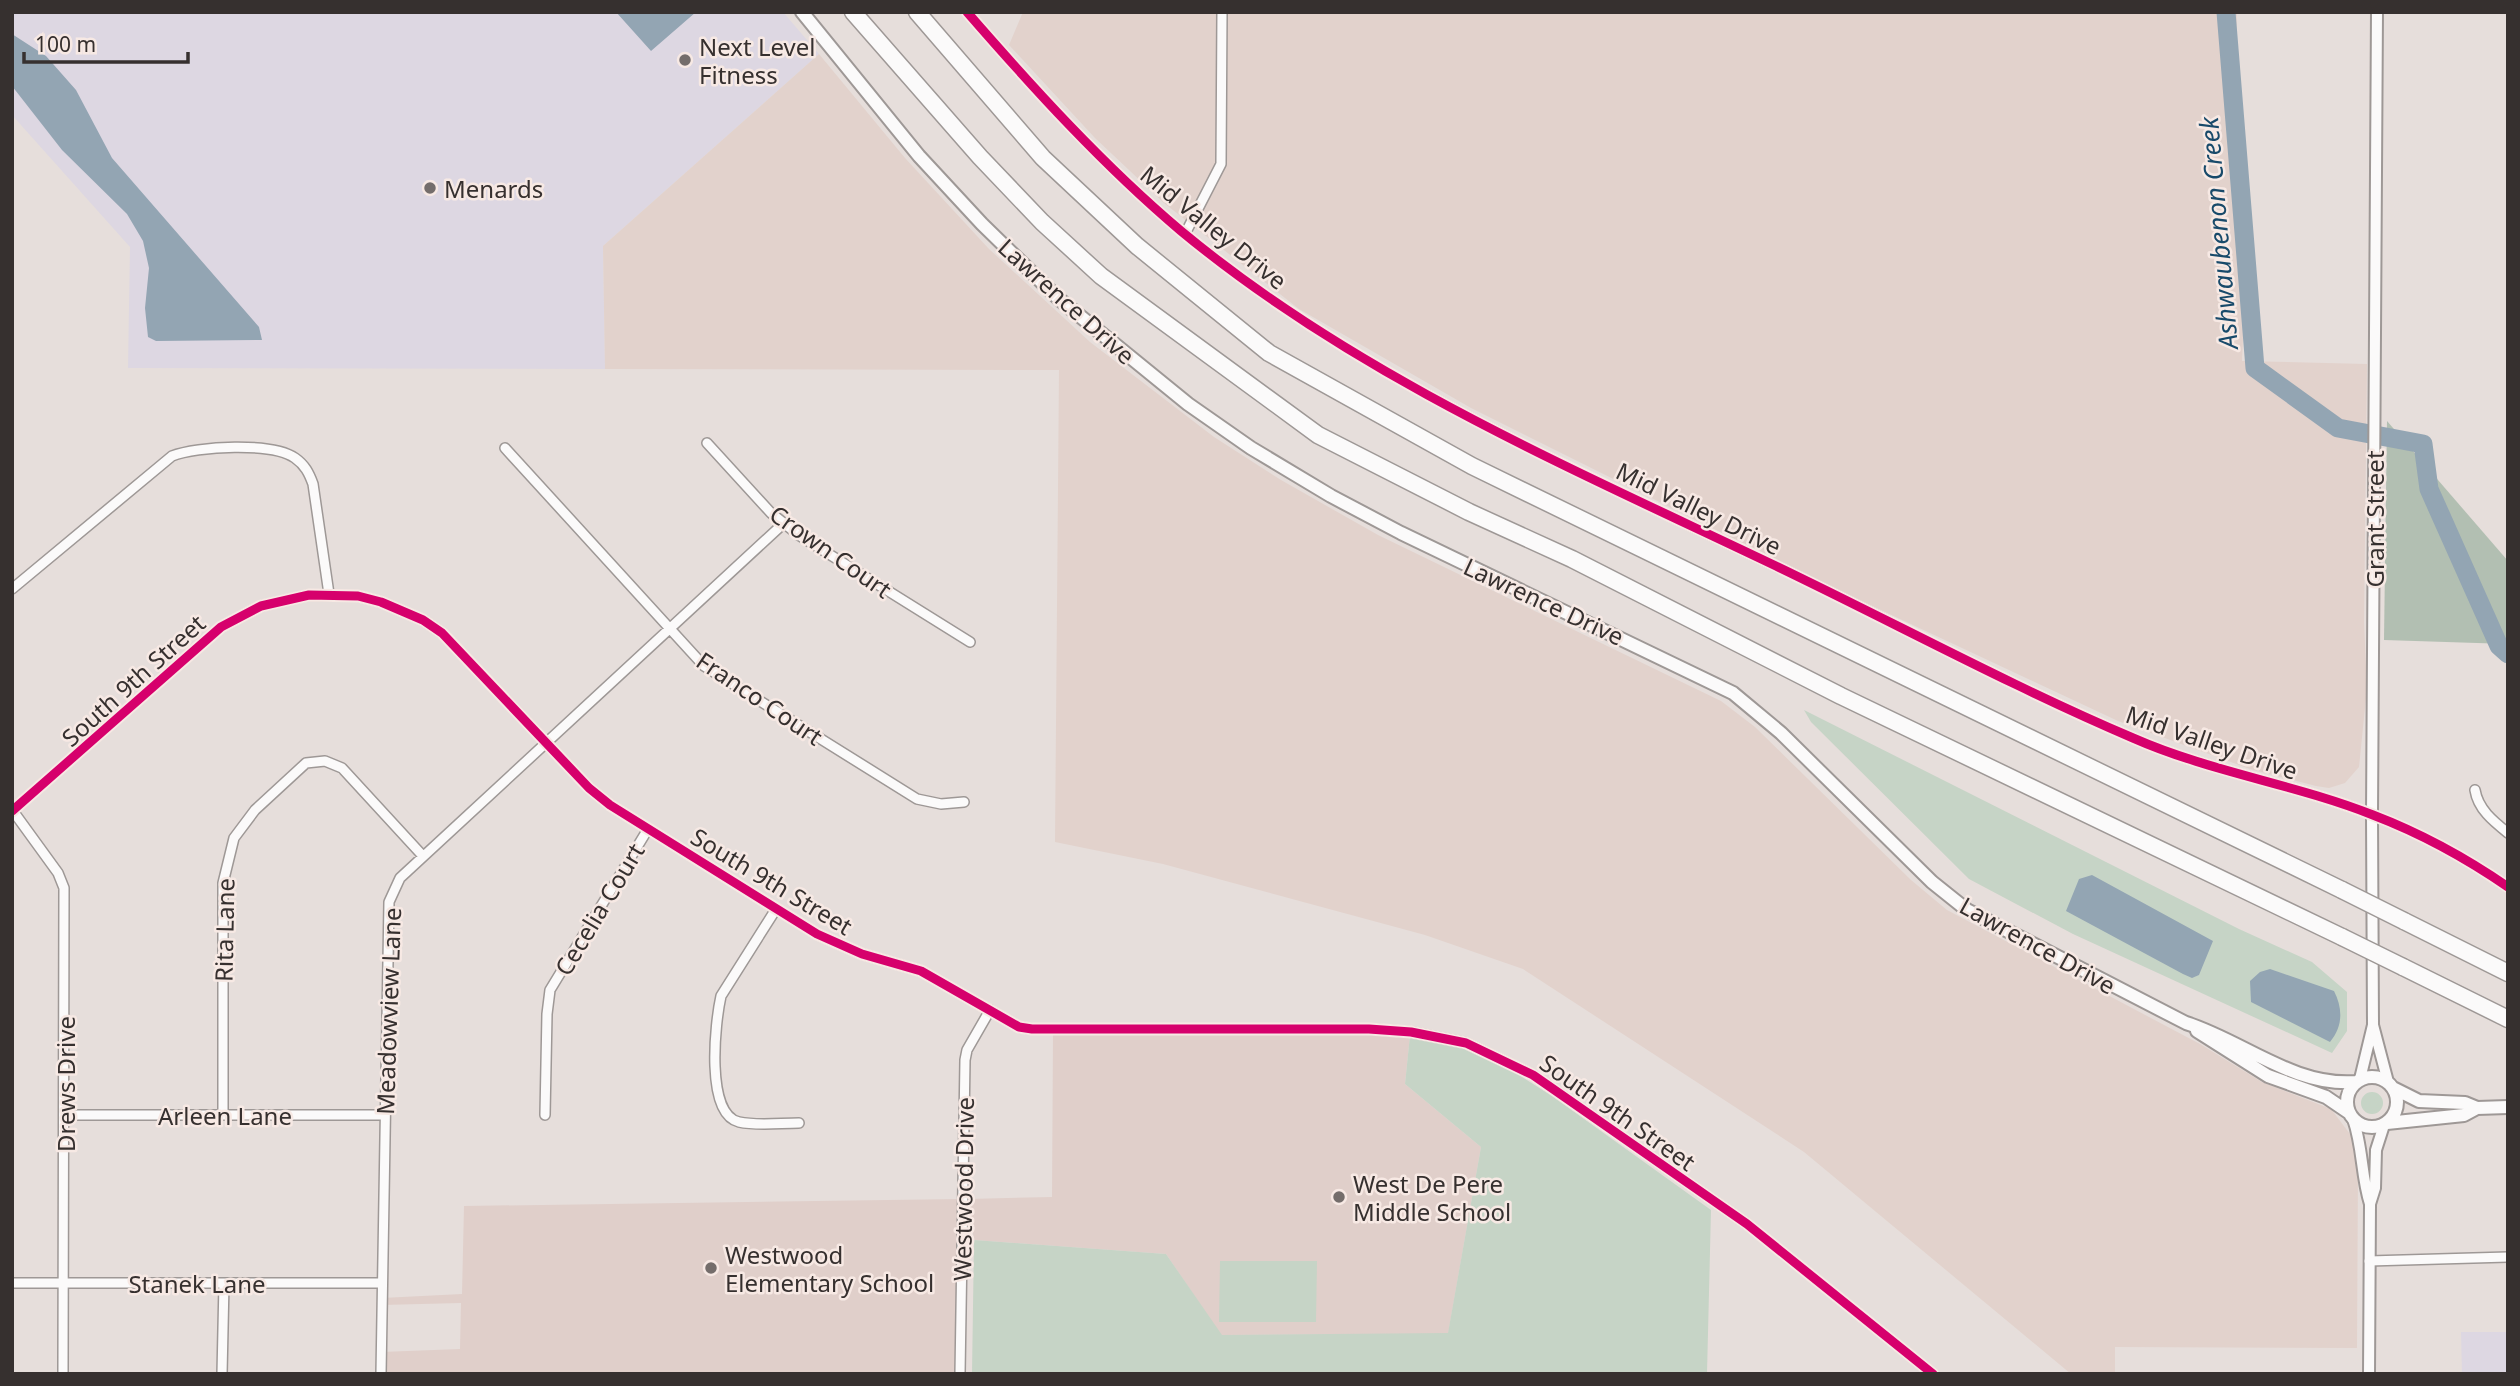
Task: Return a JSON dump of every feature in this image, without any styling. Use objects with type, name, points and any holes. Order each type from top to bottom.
[{"type":"highway","points":[[853,12],[980,157],[1042,222],[1101,276],[1318,435],[1469,512],[1572,559],[1841,696],[2508,1019]]},
{"type":"highway","points":[[917,12],[1043,158],[1138,246],[1269,352],[1472,466],[2508,973]]},
{"type":"main road","name":"Lawrence Drive","points":[[802,12],[919,156],[982,224],[1059,299],[1188,404],[1251,448],[1340,501],[1733,693],[1782,733],[1932,882],[1967,910],[2186,1023],[2219,1034],[2312,1080],[2358,1081]]},
{"type":"main road","points":[[2186,1023],[2268,1076],[2326,1097],[2368,1127],[2464,1115],[2477,1108]]},
{"type":"main road","points":[[2350,1116],[2347,1096],[2358,1081],[2374,1076],[2419,1101],[2465,1103],[2477,1108],[2508,1107]]},
{"type":"main road","points":[[2385,1124],[2396,1111],[2390,1085]]},
{"type":"street","name":"Mid Valley Drive","points":[[967,12],[1043,99],[1139,195],[1185,234],[1355,355],[1507,435],[2045,699],[2139,741],[2372,814],[2459,856],[2508,887]]},
{"type":"street","points":[[1185,234],[1221,164],[1222,12]]},
{"type":"street","name":"Grant Street","points":[[2358,1081],[2373,1025],[2378,12]]},
{"type":"street","name":"Crown Court","points":[[707,443],[784,523],[970,642]]},
{"type":"street","name":"Franco Court","points":[[505,448],[704,666],[917,799],[941,804],[964,802]]},
{"type":"street","points":[[12,589],[172,456],[189,449],[276,449],[293,456],[306,468],[313,484],[329,594]]},
{"type":"street","name":"Meadowview Lane","points":[[381,1374],[389,902],[400,878],[784,523]]},
{"type":"street","name":"South 9th Street","points":[[12,811],[221,627],[261,606],[287,598],[329,594],[381,602],[432,626],[459,648],[589,788],[648,829],[840,946],[921,971],[1019,1027],[1369,1029],[1410,1032],[1473,1045],[1533,1075],[1747,1224],[1933,1374]]},
{"type":"street","name":"Rita Lane","points":[[223,1115],[223,883],[227,858],[244,823],[306,763],[325,761],[341,768],[422,855]]},
{"type":"street","points":[[2474,790],[2476,800],[2490,819],[2508,833]]},
{"type":"street","name":"Drews Drive","points":[[12,811],[58,873],[64,888],[66,1115],[63,1374]]},
{"type":"street","name":"Cecelia Court","points":[[545,1115],[550,990],[648,829]]},
{"type":"street","points":[[776,909],[721,996],[717,1012],[716,1096],[722,1111],[737,1122],[799,1123]]},
{"type":"street","name":"Westwood Drive","points":[[960,1374],[965,1060],[967,1049],[990,1010]]},
{"type":"street","name":"Grant Street","points":[[2373,1025],[2390,1085]]},
{"type":"street","name":"Arleen Lane","points":[[66,1115],[384,1115]]},
{"type":"street","points":[[2350,1116],[2363,1151],[2365,1188],[2370,1204]]},
{"type":"street","points":[[2369,1374],[2370,1204],[2375,1188],[2376,1150],[2385,1124]]},
{"type":"street","points":[[2369,1261],[2508,1257]]},
{"type":"street","name":"Stanek Lane","points":[[12,1283],[382,1283]]},
{"type":"street","points":[[222,1374],[224,1283]]},
{"type":"shaded area","points":[[12,12],[783,12],[819,54],[603,246],[605,369],[128,368],[130,247],[12,115]]},
{"type":"shaded area","points":[[1023,12],[2237,12],[2234,173],[2244,318],[2242,361],[2367,364],[2364,623],[2367,688],[2359,767],[2345,783],[2329,788],[2316,786],[2250,769],[2118,721],[1804,574],[1471,408],[1299,309],[1164,203],[1095,138],[1009,45]]},
{"type":"shaded area","points":[[819,54],[905,158],[989,249],[1090,342],[1214,437],[1281,480],[1378,535],[1721,701],[1755,727],[1911,880],[1947,910],[2200,1044],[2262,1082],[2331,1109],[2353,1138],[2358,1168],[2357,1348],[2115,1347],[2115,1374],[2071,1374],[1804,1152],[1523,969],[1425,935],[1163,864],[1055,842],[1059,370],[605,369],[603,246]]},
{"type":"shaded area","points":[[1053,1033],[1410,1035],[1405,1084],[1481,1147],[1448,1334],[1221,1335],[1166,1254],[974,1240],[968,1199],[1052,1197]]},
{"type":"shaded area","name":"Westwood Elementary School","points":[[960,1199],[958,1374],[381,1374],[381,1352],[460,1349],[461,1303],[382,1305],[382,1298],[462,1294],[464,1206]]},
{"type":"shaded area","points":[[2461,1332],[2508,1332],[2508,1374],[2462,1374]]},
{"type":"green space","points":[[2387,421],[2508,561],[2508,644],[2384,640]]},
{"type":"green space","points":[[1804,710],[2239,929],[2312,962],[2347,992],[2347,1031],[2332,1053],[2073,934],[1969,879],[1811,722]]},
{"type":"green space","points":[[1410,1035],[1464,1047],[1492,1058],[1552,1096],[1711,1210],[1707,1374],[972,1374],[974,1240],[1166,1254],[1222,1335],[1448,1333],[1481,1147],[1405,1084]]},
{"type":"green space","points":[[2372,1092],[2380,1095],[2383,1103],[2380,1111],[2372,1114],[2364,1111],[2361,1103],[2364,1095]]},
{"type":"green space","points":[[1220,1261],[1317,1261],[1316,1322],[1219,1322]]},
{"type":"water","points":[[616,12],[696,12],[651,51]]},
{"type":"water","points":[[12,34],[46,56],[76,90],[112,158],[259,327],[262,340],[156,341],[148,337],[145,308],[149,268],[143,241],[127,214],[62,150],[12,86]]},
{"type":"water","points":[[2092,875],[2213,941],[2199,975],[2192,978],[2183,974],[2066,911],[2079,879]]},
{"type":"water","points":[[2270,969],[2334,991],[2340,1017],[2330,1042],[2251,1002],[2250,981],[2260,972]]},
{"type":"waterway","name":"Ashwaubenon Creek","points":[[2226,12],[2255,368],[2338,428],[2423,444],[2429,489],[2499,646],[2508,654]]},
{"type":"cycle path","points":[[967,12],[1070,126],[1124,180],[1181,231],[1249,283],[1319,331],[1393,375],[1544,455],[2088,718],[2162,750],[2373,815],[2442,847],[2508,887]]},
{"type":"cycle path","points":[[12,811],[221,627],[261,606],[309,595],[358,596],[381,602],[423,620],[442,633],[589,788],[610,805],[817,934],[862,954],[921,971],[1019,1027],[1369,1029],[1411,1032],[1466,1043],[1533,1075],[1747,1224],[1933,1374]]},
{"type":"place","name":"Next Level Fitness","points":[[685,60]]},
{"type":"place","name":"Menards","points":[[430,188]]},
{"type":"place","name":"West De Pere Middle School","points":[[1339,1197]]},
{"type":"place","name":"Westwood Elementary School","points":[[711,1268]]}]
